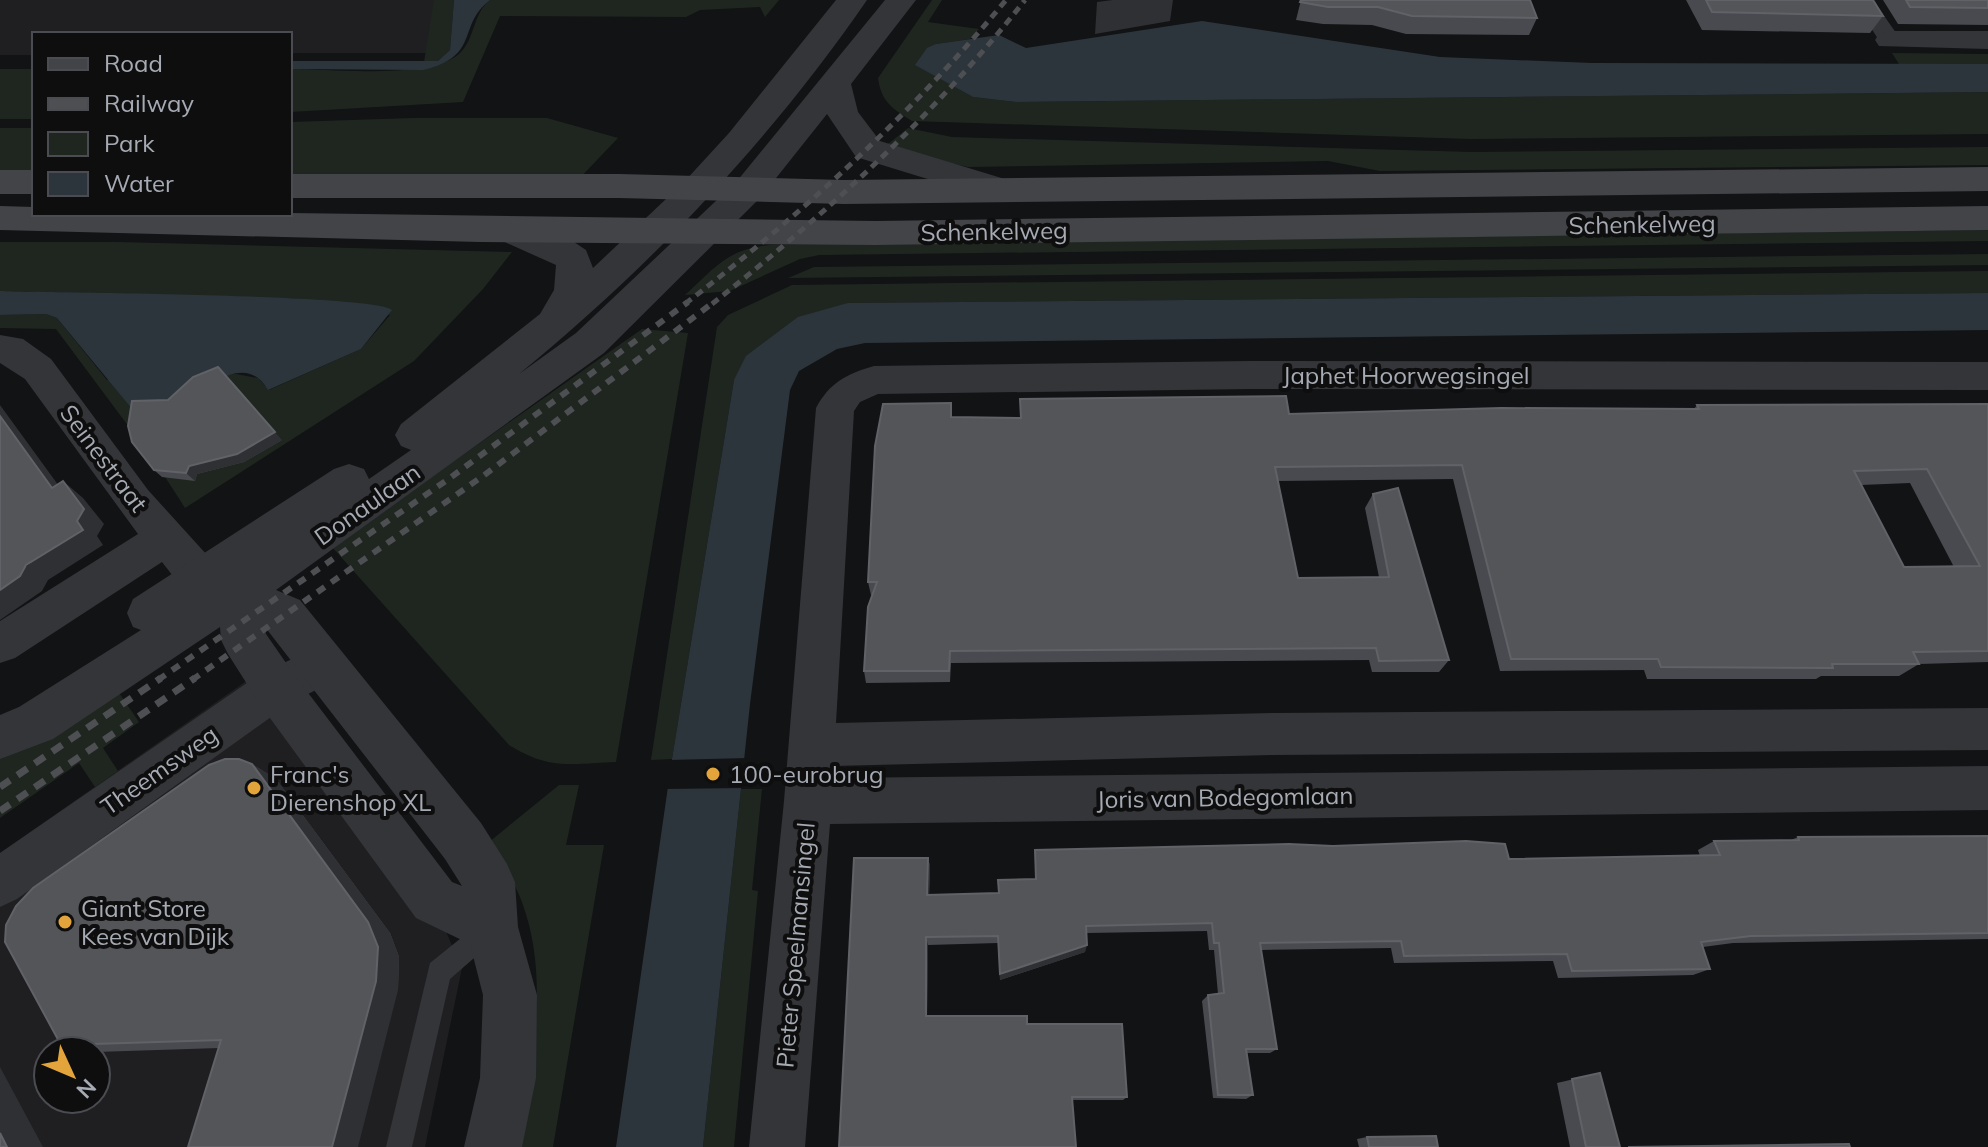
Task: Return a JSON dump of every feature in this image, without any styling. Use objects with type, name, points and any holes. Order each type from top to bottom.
[{"type":"main road","name":"Schenkelweg","points":[[292,186],[619,186],[844,192],[1988,179]]},
{"type":"main road","points":[[0,182],[32,182]]},
{"type":"main road","name":"Schenkelweg","points":[[0,218],[511,230],[956,232],[1988,218]]},
{"type":"street","name":"Donaulaan","points":[[0,737],[36,723],[241,573],[263,538],[410,440],[551,326],[696,190],[741,141],[852,0]]},
{"type":"street","name":"Donaulaan","points":[[0,718],[54,675],[220,586],[416,469],[590,343],[749,189],[901,0]]},
{"type":"street","points":[[1863,0],[1890,40],[1988,40]]},
{"type":"street","name":"Schenkelweg","points":[[834,82],[842,113],[868,149],[996,188]]},
{"type":"street","name":"Donaulaan","points":[[511,230],[558,249],[573,259],[576,274],[573,290],[551,326]]},
{"type":"street","name":"Seinestraat","points":[[0,349],[10,349],[38,369],[134,502],[166,538],[220,586]]},
{"type":"street","name":"Japhet Hoorwegsingel","points":[[835,408],[847,392],[874,380],[1250,375],[1988,376]]},
{"type":"street","name":"Pieter Speelmansingel","points":[[777,1147],[808,801],[835,408]]},
{"type":"street","points":[[0,644],[166,538]]},
{"type":"street","points":[[220,586],[284,614],[463,841],[489,882],[492,927],[510,995],[508,1078],[493,1147]]},
{"type":"street","points":[[220,586],[244,640],[276,688],[434,900],[492,927]]},
{"type":"street","name":"Theemsweg","points":[[0,882],[276,688],[322,665]]},
{"type":"street","points":[[810,745],[1273,734],[1988,729]]},
{"type":"street","points":[[1622,732],[1643,792]]},
{"type":"street","name":"Joris van Bodegomlaan","points":[[808,801],[1988,788]]},
{"type":"lane","points":[[399,1147],[439,972],[492,927]]},
{"type":"shaded area","points":[[0,0],[446,0],[437,53],[292,53],[292,32],[32,32],[32,55],[0,55]]},
{"type":"shaded area","points":[[272,663],[419,870],[462,968],[425,1147],[0,1147],[0,853]]},
{"type":"green space","points":[[434,0],[454,0],[450,50],[438,61],[424,62]]},
{"type":"green space","points":[[490,0],[779,0],[765,17],[760,7],[700,10],[686,17],[500,16],[463,102],[292,112],[292,69],[404,70],[446,61],[465,47],[484,5]]},
{"type":"green space","points":[[932,0],[942,0],[928,22],[979,29],[970,39],[936,44],[916,65],[973,97],[1016,102],[1988,92],[1988,134],[1471,139],[912,121],[889,104],[878,78]]},
{"type":"green space","points":[[1892,53],[1988,54],[1988,64],[1899,64]]},
{"type":"green space","points":[[0,69],[32,69],[32,119],[0,119]]},
{"type":"green space","points":[[547,118],[618,138],[576,182],[292,174],[292,122]]},
{"type":"green space","points":[[0,128],[32,128],[32,170],[0,170]]},
{"type":"green space","points":[[908,128],[952,137],[1471,152],[1988,147],[1988,165],[1380,171],[1328,161],[968,167],[922,157],[888,144]]},
{"type":"green space","points":[[1988,230],[1988,241],[819,255],[800,259],[730,291],[685,295],[732,255],[770,245]]},
{"type":"green space","points":[[0,242],[512,252],[483,289],[414,361],[185,508],[158,466],[56,329],[0,328],[0,315],[46,314],[57,318],[107,380],[236,374],[258,378],[269,390],[361,349],[390,315],[302,299],[0,291]]},
{"type":"green space","points":[[1988,254],[1988,265],[788,278],[814,267]]},
{"type":"green space","points":[[1988,271],[1988,293],[848,303],[734,380],[672,759],[651,760],[717,327],[728,315],[792,285]]},
{"type":"green space","points":[[642,329],[688,333],[616,762],[548,762],[509,745],[332,547]]},
{"type":"green space","points":[[113,684],[139,722],[103,748],[118,771],[95,787],[79,763],[0,818],[0,751]]},
{"type":"green space","points":[[559,785],[579,785],[566,845],[604,845],[553,1147],[517,1147],[536,1024],[535,962],[531,932],[522,902],[489,842]]},
{"type":"green space","points":[[741,789],[762,789],[752,890],[758,891],[734,1147],[703,1147]]},
{"type":"water","points":[[454,0],[490,0],[473,20],[461,49],[441,64],[423,70],[292,69],[292,61],[438,61],[450,50]]},
{"type":"water","points":[[1202,21],[1440,57],[1592,63],[1988,64],[1988,92],[1016,102],[973,97],[915,65],[927,48],[936,44],[999,35],[1026,48]]},
{"type":"water","points":[[0,291],[273,297],[372,305],[392,310],[361,349],[268,390],[259,379],[238,373],[215,381],[184,399],[133,410],[57,318],[46,314],[0,315]]},
{"type":"water","points":[[1988,293],[1988,330],[865,343],[837,349],[799,371],[790,390],[750,704],[703,1147],[616,1147],[672,759],[734,380],[746,356],[798,317],[848,303]]},
{"type":"pier","name":"100-eurobrug","points":[[748,758],[745,788],[664,789],[668,760]]},
{"type":"building","points":[[1301,0],[1530,0],[1537,18],[1412,16],[1378,7],[1328,7]]},
{"type":"building","points":[[1706,0],[1873,0],[1883,16],[1712,12]]},
{"type":"building","points":[[1906,0],[1988,0],[1988,8],[1910,7]]},
{"type":"building","points":[[218,367],[275,432],[237,454],[189,466],[186,473],[154,470],[132,442],[128,426],[132,401],[168,400],[193,377]]},
{"type":"building","points":[[1286,396],[1289,414],[1501,408],[1699,409],[1697,405],[1988,404],[1988,651],[1913,652],[1919,664],[1832,664],[1833,668],[1661,667],[1658,659],[1511,659],[1462,465],[1275,467],[1298,578],[1389,577],[1373,494],[1398,488],[1449,660],[1379,661],[1376,648],[950,651],[949,671],[864,671],[868,607],[877,582],[868,582],[875,446],[883,404],[951,403],[951,417],[1021,418],[1020,399]],"holes":[[[1927,469],[1980,566],[1904,567],[1854,471]]]},
{"type":"building","points":[[0,416],[52,488],[63,481],[84,509],[77,521],[83,530],[26,565],[20,576],[0,590]]},
{"type":"building","points":[[225,759],[239,759],[252,764],[368,922],[378,947],[376,981],[332,1147],[188,1147],[221,1040],[112,1043],[112,1035],[56,1035],[5,942],[6,925],[16,906],[33,888],[209,765]]},
{"type":"building","points":[[1988,836],[1988,933],[1751,936],[1701,942],[1710,969],[1572,971],[1567,954],[1404,956],[1401,941],[1260,943],[1277,1049],[1246,1049],[1253,1095],[1218,1095],[1208,995],[1224,993],[1219,943],[1214,943],[1212,923],[1086,926],[1087,945],[1000,974],[998,936],[926,937],[926,1016],[1027,1016],[1027,1024],[1122,1024],[1127,1097],[1072,1097],[1076,1147],[839,1147],[854,858],[928,858],[927,895],[999,893],[998,880],[1036,879],[1035,850],[1466,841],[1505,844],[1509,859],[1720,855],[1714,841],[1799,840],[1798,837]]},
{"type":"building","points":[[1600,1073],[1620,1147],[1586,1147],[1572,1079]]},
{"type":"building","points":[[0,1133],[7,1147],[0,1147]]},
{"type":"building","points":[[1436,1136],[1438,1147],[1369,1147],[1367,1137]]},
{"type":"building","points":[[1849,1144],[1850,1147],[1628,1147]]},
{"type":"railway","points":[[685,304],[772,234],[854,161],[932,83],[1006,0]]},
{"type":"railway","points":[[712,304],[797,234],[878,161],[954,84],[1025,0]]},
{"type":"railway","points":[[158,680],[450,478],[688,302]]},
{"type":"railway","points":[[192,680],[483,476],[714,302]]},
{"type":"railway","points":[[0,787],[161,678]]},
{"type":"railway","points":[[0,811],[195,678]]},
{"type":"place","name":"100-eurobrug","points":[[713,774]]},
{"type":"place","name":"Franc's Dierenshop XL","points":[[254,788]]},
{"type":"place","name":"Giant Store Kees van Dijk","points":[[65,922]]}]
